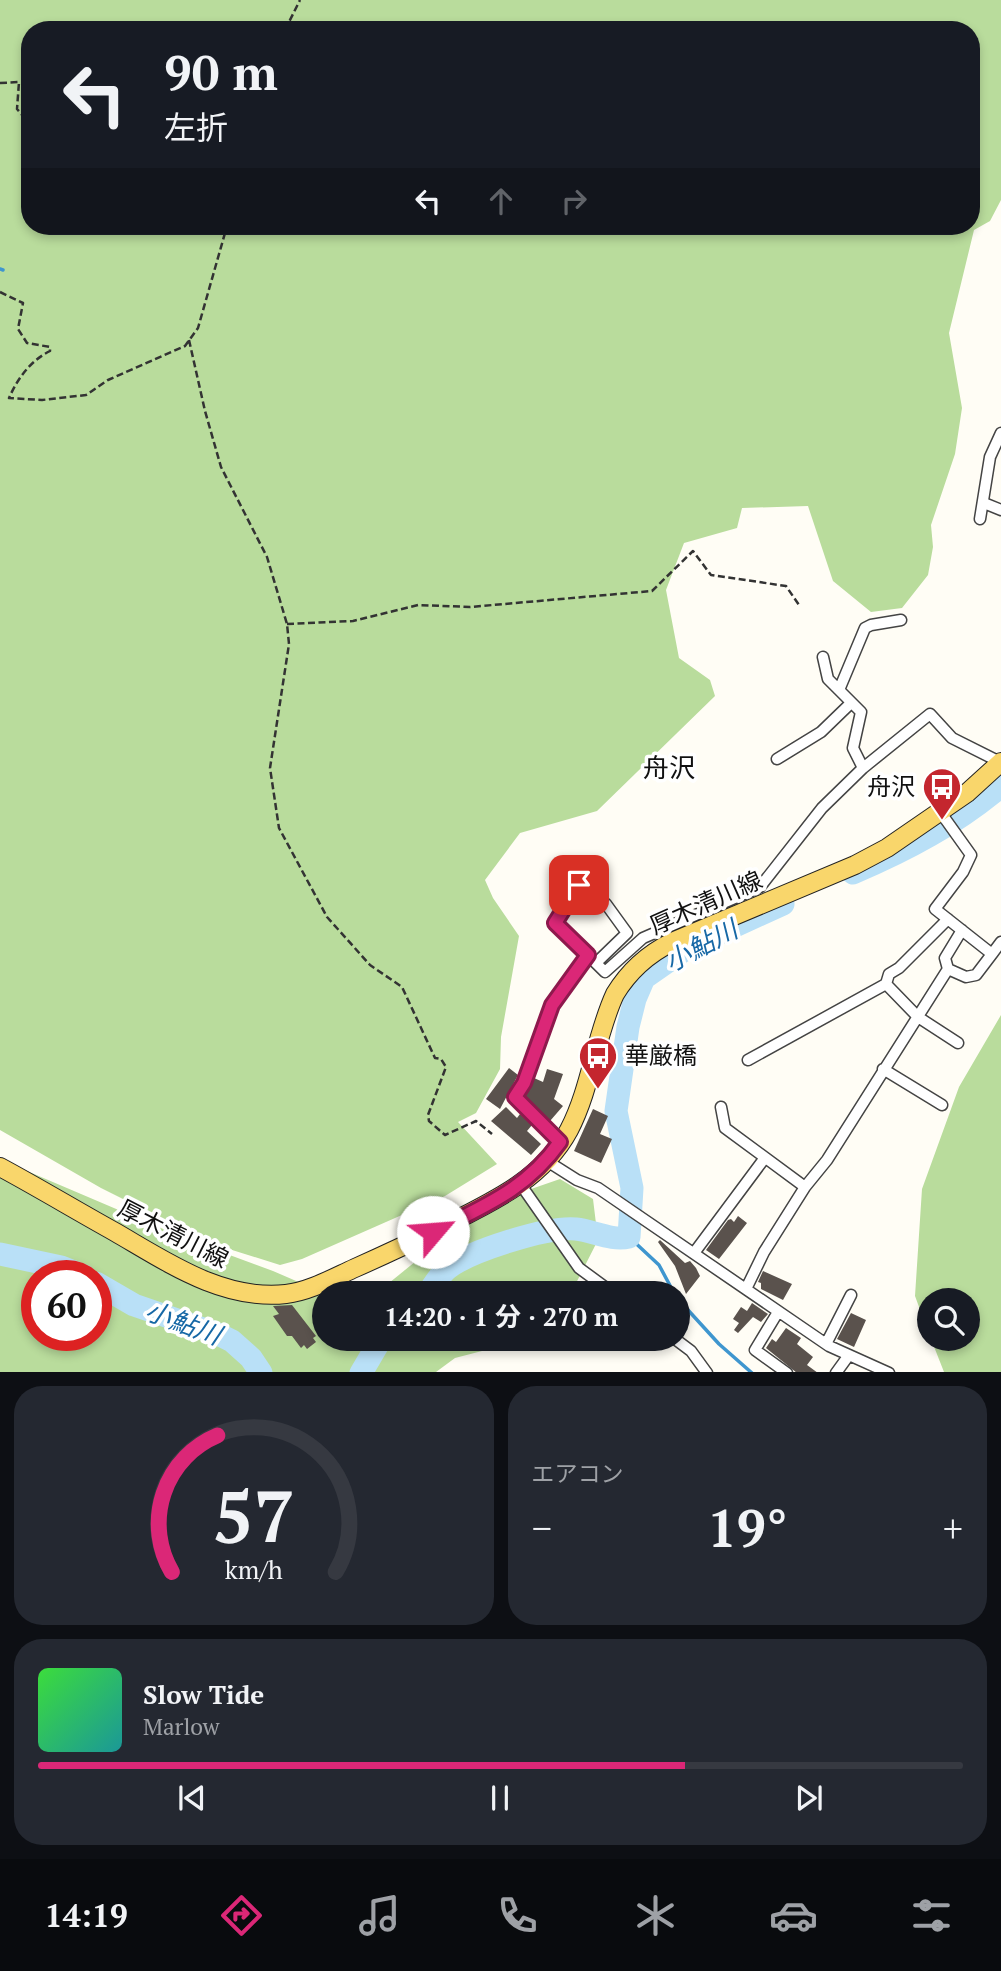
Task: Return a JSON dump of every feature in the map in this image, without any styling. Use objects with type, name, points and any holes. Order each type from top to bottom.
[{"type":"main road","name":"厚木清川線","points":[[0,1167],[176,1267],[224,1288],[269,1295],[288,1294],[322,1284],[411,1243],[521,1185],[547,1161],[569,1130],[615,994],[637,966],[657,950],[669,935],[855,865],[944,817],[1001,762]]},
{"type":"street","points":[[980,519],[1001,433]]},
{"type":"street","points":[[984,503],[1001,510]]},
{"type":"street","points":[[839,690],[865,628],[901,620]]},
{"type":"street","points":[[823,657],[828,679],[861,712],[853,748],[863,768]]},
{"type":"street","points":[[777,759],[821,732],[851,703]]},
{"type":"street","points":[[579,885],[555,923],[605,972],[643,938],[669,935],[761,887],[822,808],[863,768],[930,714],[952,738],[1001,762]]},
{"type":"street","points":[[944,817],[971,855],[963,872],[935,909],[992,954]]},
{"type":"street","points":[[560,1142],[515,1097],[524,1083],[552,1005],[592,959],[627,933],[606,904],[561,871]]},
{"type":"street","points":[[748,1060],[886,984],[889,974],[899,968],[948,919]]},
{"type":"street","points":[[746,1289],[764,1252],[805,1187],[827,1160],[948,969],[945,958],[962,930]]},
{"type":"street","points":[[948,969],[966,977],[976,975],[1001,942]]},
{"type":"street","points":[[886,984],[918,1017],[958,1043]]},
{"type":"street","points":[[883,1069],[942,1105]]},
{"type":"street","points":[[721,1107],[725,1128],[805,1187]]},
{"type":"street","points":[[694,1253],[764,1159]]},
{"type":"street","points":[[547,1161],[577,1180],[598,1188],[826,1344],[887,1372]]},
{"type":"street","points":[[521,1185],[572,1260],[597,1281]]},
{"type":"street","points":[[826,1344],[851,1295]]},
{"type":"street","points":[[778,1312],[755,1350],[786,1372]]},
{"type":"street","points":[[690,1350],[706,1372]]},
{"type":"street","points":[[837,1372],[849,1355]]},
{"type":"path","points":[[290,21],[300,0]]},
{"type":"path","points":[[0,83],[19,82],[17,109],[21,114]]},
{"type":"path","points":[[0,292],[23,303],[18,329],[27,343],[50,347],[50,351],[38,357],[17,380],[9,398],[42,400],[86,395],[108,380],[185,346],[198,328],[224,235]]},
{"type":"path","points":[[190,340],[205,411],[221,467],[267,556],[287,624],[289,644],[270,768],[279,828],[327,917],[370,965],[402,987],[435,1058],[441,1059],[446,1067],[428,1115],[429,1121],[445,1135],[477,1121],[492,1133]]},
{"type":"path","points":[[287,624],[353,621],[418,605],[470,607],[652,591],[693,551],[711,575],[786,586],[799,605]]},
{"type":"green space","points":[[0,0],[1001,0],[1001,200],[990,221],[980,227],[980,21],[21,21],[21,235],[973,235],[949,333],[962,408],[955,454],[931,525],[933,547],[928,575],[902,608],[871,612],[833,581],[808,506],[742,508],[737,528],[684,543],[666,590],[679,658],[710,680],[715,696],[597,811],[520,833],[485,880],[493,898],[519,936],[501,1037],[500,1069],[476,1113],[458,1122],[497,1164],[445,1196],[302,1259],[280,1265],[213,1244],[101,1188],[0,1130]]},
{"type":"green space","points":[[1001,1015],[1001,1372],[944,1372],[936,1351],[980,1351],[980,1288],[917,1288],[917,1301],[915,1296],[922,1189],[959,1087]]},
{"type":"green space","points":[[0,1162],[312,1288],[312,1351],[482,1351],[455,1358],[436,1372],[0,1372]]},
{"type":"green space","points":[[560,1179],[593,1199],[598,1240],[577,1281],[391,1281],[485,1205]]},
{"type":"building","points":[[509,1068],[518,1075],[500,1109],[486,1099]]},
{"type":"building","points":[[547,1069],[563,1074],[554,1099],[563,1106],[550,1121],[525,1096],[534,1078],[543,1082]]},
{"type":"building","points":[[506,1107],[517,1118],[520,1114],[532,1125],[527,1131],[541,1144],[531,1155],[491,1121]]},
{"type":"building","points":[[593,1109],[608,1116],[600,1134],[612,1139],[601,1163],[574,1151]]},
{"type":"building","points":[[738,1216],[747,1223],[719,1259],[706,1250],[728,1220],[734,1222]]},
{"type":"building","points":[[660,1240],[685,1263],[690,1261],[696,1268],[700,1276],[690,1289],[690,1281],[681,1281],[675,1266],[658,1242]]},
{"type":"building","points":[[763,1271],[792,1284],[783,1300],[761,1289],[761,1283],[758,1282]]},
{"type":"building","points":[[752,1303],[768,1314],[761,1322],[753,1317],[738,1333],[734,1330],[739,1323],[733,1319],[741,1307],[747,1311]]},
{"type":"building","points":[[292,1305],[312,1331],[312,1345],[307,1349],[304,1345],[301,1348],[292,1336],[287,1336],[273,1316],[279,1314],[273,1306]]},
{"type":"building","points":[[851,1313],[866,1320],[854,1347],[837,1339]]},
{"type":"building","points":[[786,1328],[801,1338],[797,1344],[813,1357],[807,1365],[817,1372],[796,1372],[766,1348],[772,1339],[776,1342]]},
{"type":"waterway","name":"小鮎川","points":[[853,873],[930,835],[1001,786]]},
{"type":"waterway","name":"小鮎川","points":[[436,1281],[445,1270],[473,1254],[547,1231],[576,1229],[609,1237],[629,1237],[632,1188],[616,1111],[628,1027],[644,978],[687,948],[783,904]]},
{"type":"waterway","points":[[629,1237],[659,1265],[668,1281]]},
{"type":"waterway","name":"小鮎川","points":[[0,1254],[28,1260]]},
{"type":"waterway","name":"小鮎川","points":[[112,1292],[134,1305],[232,1341],[251,1358],[260,1372]]},
{"type":"waterway","points":[[690,1312],[719,1344],[751,1372]]},
{"type":"waterway","name":"小鮎川","points":[[362,1372],[374,1351]]},
{"type":"place","name":"舟沢","points":[[942,821]]},
{"type":"place","name":"華厳橋","points":[[598,1090]]},
{"type":"district","name":"舟沢","points":[[669,768]]},
{"type":"route","points":[[433,1232],[521,1185],[547,1161],[560,1142],[515,1097],[524,1083],[552,1005],[588,955],[555,923],[579,885]]}]
